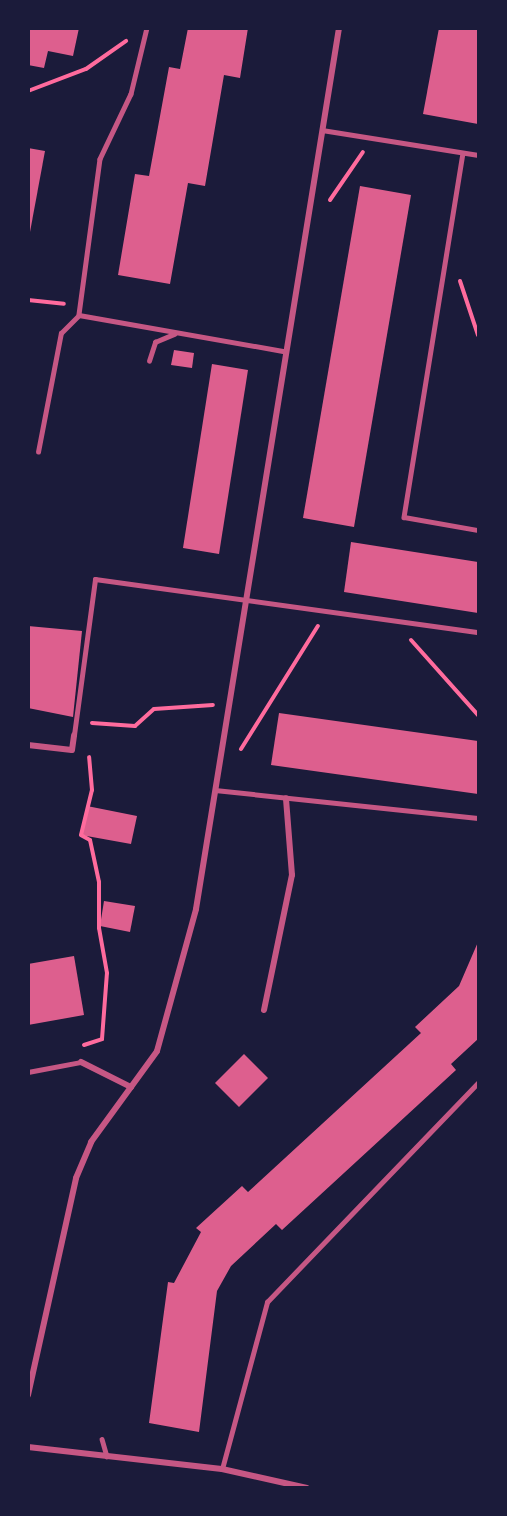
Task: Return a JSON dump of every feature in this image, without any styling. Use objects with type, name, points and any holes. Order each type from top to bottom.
[{"type":"street","points":[[28,1395],[76,1178],[91,1142],[157,1051],[172,1010],[215,790],[284,351],[339,28]]},
{"type":"street","points":[[28,745],[72,750],[74,735]]},
{"type":"street","points":[[264,1010],[292,875],[286,798]]},
{"type":"street","points":[[81,1062],[131,1087]]},
{"type":"street","points":[[28,1447],[222,1469],[307,1488]]},
{"type":"lane","points":[[38,453],[61,333],[79,315],[100,159],[131,94],[147,28]]},
{"type":"lane","points":[[322,130],[478,155]]},
{"type":"lane","points":[[464,153],[404,517],[478,530]]},
{"type":"lane","points":[[79,315],[284,351]]},
{"type":"lane","points":[[149,361],[159,338],[180,333]]},
{"type":"lane","points":[[74,735],[95,579],[478,632]]},
{"type":"lane","points":[[215,790],[478,818]]},
{"type":"lane","points":[[28,1072],[81,1062]]},
{"type":"lane","points":[[222,1469],[267,1302],[478,1083]]},
{"type":"lane","points":[[102,1439],[107,1456]]},
{"type":"path","points":[[28,91],[86,69],[130,39]]},
{"type":"path","points":[[327,204],[373,139]]},
{"type":"path","points":[[448,250],[478,335]]},
{"type":"path","points":[[28,300],[80,306]]},
{"type":"path","points":[[234,760],[328,611]]},
{"type":"path","points":[[393,620],[478,715]]},
{"type":"path","points":[[75,723],[135,726],[154,709],[229,706]]},
{"type":"path","points":[[72,750],[89,755],[92,790],[81,834],[90,840],[99,882],[99,928],[107,973],[102,1040],[76,1047],[81,1062]]},
{"type":"building","points":[[28,28],[79,28],[73,56],[48,51],[44,68],[28,65]]},
{"type":"building","points":[[188,28],[248,28],[240,78],[224,75],[205,186],[188,183],[170,284],[118,275],[135,174],[149,176],[169,67],[180,69]]},
{"type":"building","points":[[439,28],[478,28],[478,124],[423,114]]},
{"type":"building","points":[[28,148],[45,151],[30,232],[28,232]]},
{"type":"building","points":[[360,186],[411,195],[354,527],[303,518]]},
{"type":"building","points":[[174,350],[194,353],[192,368],[171,365]]},
{"type":"building","points":[[212,364],[248,370],[219,554],[183,548]]},
{"type":"building","points":[[351,542],[478,562],[478,613],[344,592]]},
{"type":"building","points":[[28,626],[82,631],[73,717],[28,708]]},
{"type":"building","points":[[279,713],[478,741],[478,794],[271,765]]},
{"type":"building","points":[[87,806],[137,816],[131,844],[81,835]]},
{"type":"building","points":[[104,901],[135,906],[130,932],[100,926]]},
{"type":"building","points":[[478,942],[478,1039],[451,1064],[456,1070],[282,1230],[276,1224],[231,1266],[217,1291],[199,1432],[149,1423],[168,1282],[174,1283],[201,1232],[196,1228],[242,1186],[248,1192],[421,1033],[415,1027],[459,986]]},
{"type":"building","points":[[74,956],[84,1015],[28,1025],[28,964]]},
{"type":"building","points":[[244,1054],[268,1078],[239,1107],[215,1083]]}]
